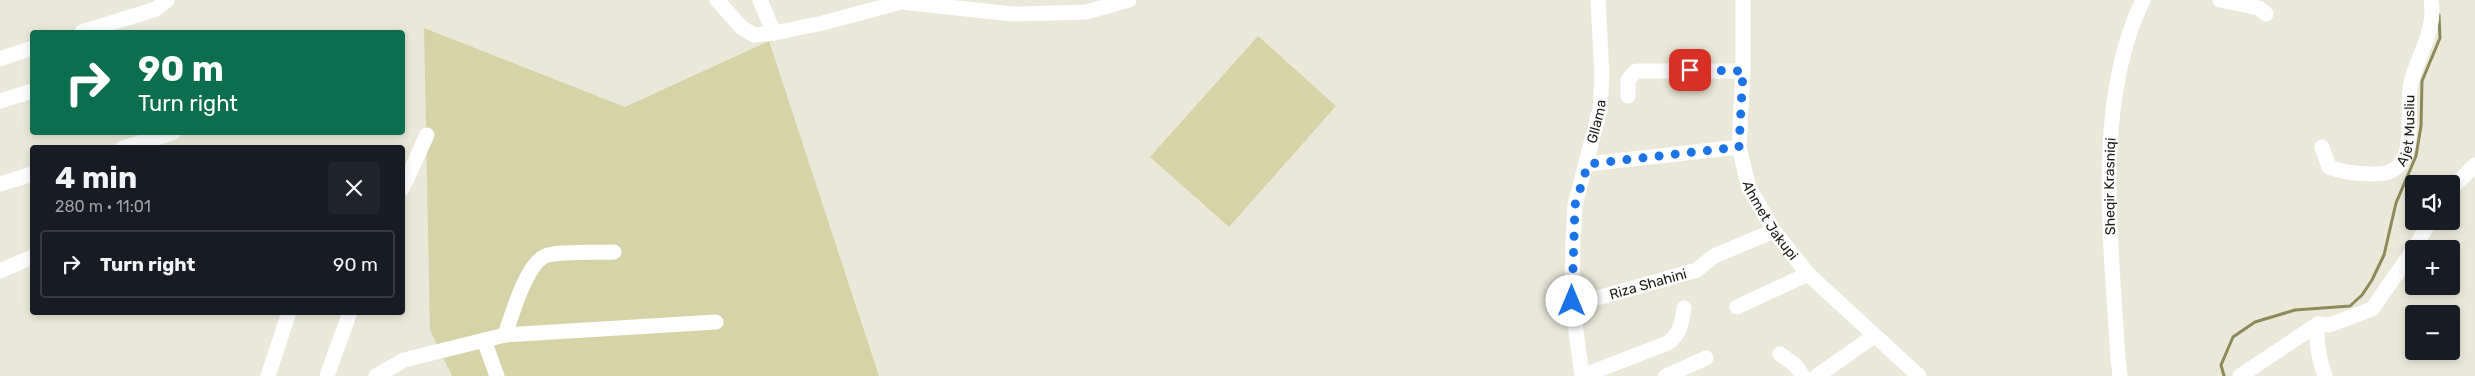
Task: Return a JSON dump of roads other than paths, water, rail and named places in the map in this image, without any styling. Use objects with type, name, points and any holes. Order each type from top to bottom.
[{"type":"street","points":[[88,30],[156,9],[167,0]]},
{"type":"street","points":[[717,0],[742,28],[754,35],[823,23],[901,2],[1012,14],[1086,12],[1129,0]]},
{"type":"street","points":[[760,0],[774,33]]},
{"type":"street","name":"Gllama","points":[[1582,376],[1572,301],[1575,205],[1588,164],[1600,109],[1602,76],[1598,0]]},
{"type":"street","name":"Ahmet Jakupi","points":[[1743,0],[1743,71],[1739,147],[1749,188],[1774,231],[1808,274],[1919,376]]},
{"type":"street","name":"Sheqir Krasniqi","points":[[2120,376],[2109,158],[2118,75],[2134,19],[2143,0]]},
{"type":"street","points":[[2220,0],[2259,8],[2266,14]]},
{"type":"street","name":"Ajet Musliu","points":[[2322,147],[2329,166],[2339,171],[2385,174],[2396,170],[2405,158],[2409,131],[2410,88],[2431,30],[2431,0]]},
{"type":"street","points":[[0,59],[30,49]]},
{"type":"street","points":[[1628,96],[1628,80],[1636,70],[1743,71]]},
{"type":"street","points":[[0,101],[30,92]]},
{"type":"street","points":[[133,145],[164,135]]},
{"type":"street","points":[[405,183],[427,135]]},
{"type":"street","points":[[1588,164],[1739,147]]},
{"type":"street","points":[[2460,180],[2475,164]]},
{"type":"street","points":[[0,184],[30,175]]},
{"type":"street","name":"Riza Shahini","points":[[1572,301],[1601,297],[1698,270],[1714,256],[1774,231]]},
{"type":"street","points":[[506,335],[516,304],[535,263],[547,255],[614,252]]},
{"type":"street","points":[[0,271],[30,258]]},
{"type":"street","points":[[2242,374],[2318,324],[2329,325],[2372,309],[2405,262]]},
{"type":"street","points":[[1737,307],[1808,274]]},
{"type":"street","points":[[1582,376],[1668,343],[1676,337],[1682,323],[1684,308]]},
{"type":"street","points":[[268,376],[288,315]]},
{"type":"street","points":[[327,376],[349,315]]},
{"type":"street","points":[[376,376],[404,360],[506,335],[716,322]]},
{"type":"street","points":[[2318,324],[2316,334],[2319,362],[2324,376]]},
{"type":"street","points":[[1817,376],[1874,336]]},
{"type":"street","points":[[484,340],[497,376]]},
{"type":"street","points":[[1780,354],[1795,365],[1803,376]]},
{"type":"street","points":[[1666,376],[1706,358]]},
{"type":"waterway","points":[[2224,376],[2221,365],[2233,337],[2255,322],[2295,310],[2350,306],[2362,295],[2372,280],[2384,255],[2396,203],[2416,156],[2421,126],[2422,81],[2440,38],[2439,15]]}]
